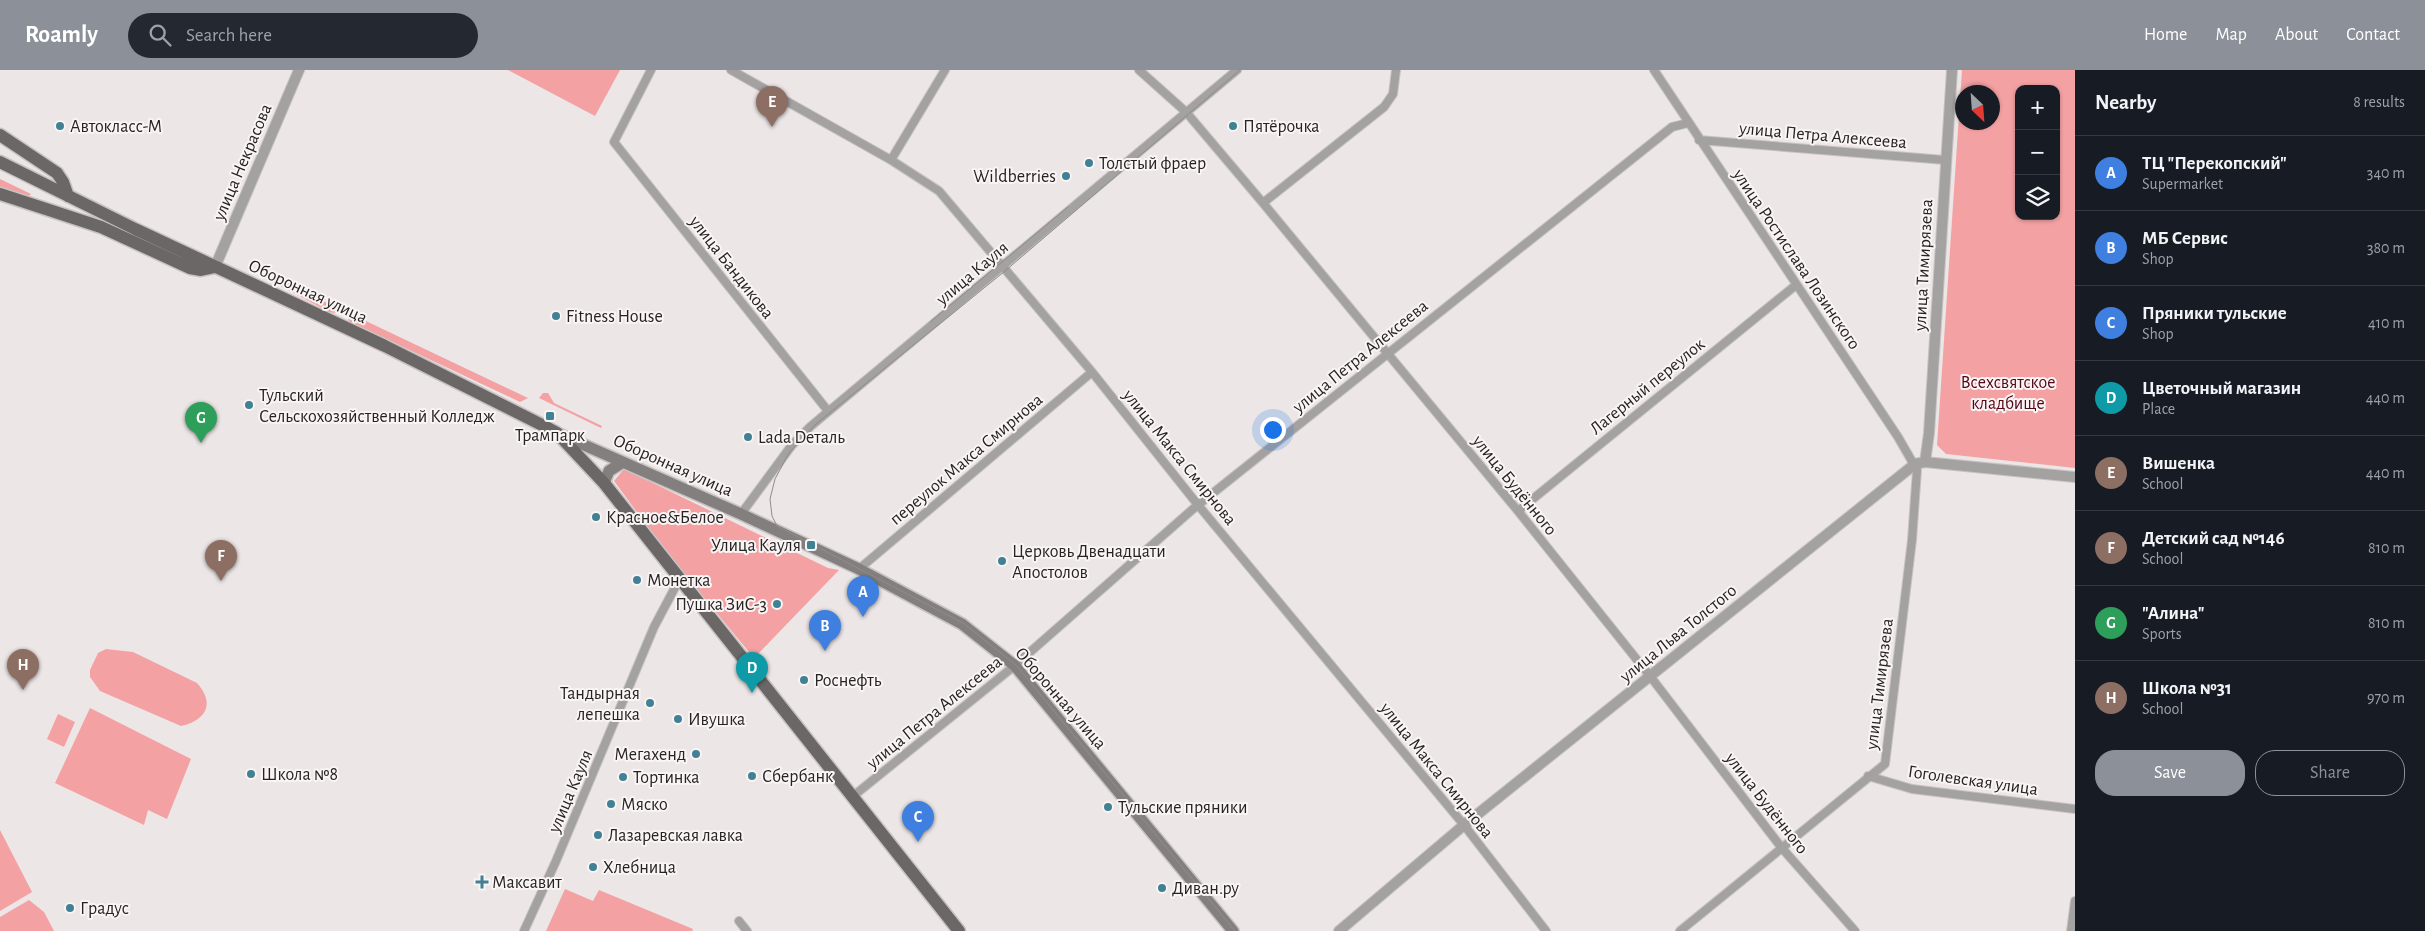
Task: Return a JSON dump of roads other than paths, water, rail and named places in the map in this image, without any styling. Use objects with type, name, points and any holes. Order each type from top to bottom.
[{"type":"main road","points":[[0,135],[57,173],[74,198],[101,227],[135,229]]},
{"type":"main road","name":"Оборонная улица","points":[[0,162],[207,266],[385,346],[557,433],[741,514],[859,569],[962,624],[1015,666],[1233,931]]},
{"type":"main road","points":[[0,194],[101,227],[190,268],[207,266]]},
{"type":"main road","points":[[557,433],[604,483],[959,931]]},
{"type":"main road","points":[[604,483],[609,471],[623,462]]},
{"type":"street","name":"улица Некрасова","points":[[207,266],[298,70]]},
{"type":"street","name":"улица Бандикова","points":[[651,70],[614,142],[828,411]]},
{"type":"street","name":"улица Макса Смирнова","points":[[731,70],[891,160],[939,191],[1092,372],[1198,505],[1464,825],[1546,931]]},
{"type":"street","points":[[891,160],[945,70]]},
{"type":"street","name":"улица Будённого","points":[[1140,70],[1186,112],[1263,203],[1518,511],[1650,676],[1781,847],[1855,931]]},
{"type":"street","name":"улица Кауля","points":[[741,514],[792,445],[828,411],[1237,70]]},
{"type":"street","points":[[1263,203],[1384,107],[1393,94],[1396,70]]},
{"type":"street","name":"улица Ростислава Лозинского","points":[[1654,70],[1796,285],[1920,463]]},
{"type":"street","name":"улица Тимирязева","points":[[1680,931],[1885,764],[1912,540],[1917,470],[1929,433],[1952,70]]},
{"type":"street","name":"улица Петра Алексеева","points":[[852,797],[1015,666],[1198,505],[1672,128],[1688,123]]},
{"type":"street","name":"улица Петра Алексеева","points":[[1699,140],[1945,160]]},
{"type":"street","name":"Лагерный переулок","points":[[1518,511],[1796,285]]},
{"type":"street","name":"переулок Макса Смирнова","points":[[859,569],[1092,372]]},
{"type":"street","points":[[1920,463],[2075,477]]},
{"type":"street","name":"улица Льва Толстого","points":[[1339,931],[1464,825],[1920,463]]},
{"type":"street","name":"улица Кауля","points":[[524,931],[560,852],[654,627],[679,580]]},
{"type":"street","name":"Гоголевская улица","points":[[1868,776],[1912,789],[2075,809]]},
{"type":"street","points":[[2071,931],[2075,901]]},
{"type":"street","points":[[739,920],[747,931]]},
{"type":"tram line","points":[[1235,931],[1016,665],[963,623],[777,526],[772,516],[770,499],[775,479],[789,453],[816,424],[1005,271],[1240,70]]},
{"type":"tram line","points":[[930,322],[1068,207]]},
{"type":"place","name":"Автокласс-М","points":[[60,126]]},
{"type":"place","name":"Пятёрочка","points":[[1233,126]]},
{"type":"place","name":"Вишенка","points":[[772,127]]},
{"type":"place","name":"Толстый фраер","points":[[1089,163]]},
{"type":"place","name":"Wildberries","points":[[1066,176]]},
{"type":"place","name":"Fitness House","points":[[556,316]]},
{"type":"place","name":"Тульский Сельскохозяйственный Колледж","points":[[249,405]]},
{"type":"place","name":"Трампарк","points":[[550,416]]},
{"type":"place","name":"Lada Dеталь","points":[[748,437]]},
{"type":"place","name":"\"Алина\"","points":[[201,443]]},
{"type":"place","name":"Красное&Белое","points":[[596,517]]},
{"type":"place","name":"Улица Кауля","points":[[811,545]]},
{"type":"place","name":"Церковь Двенадцати Апостолов","points":[[1002,561]]},
{"type":"place","name":"Монетка","points":[[637,580]]},
{"type":"place","name":"Детский сад №146","points":[[221,581]]},
{"type":"place","name":"Пушка ЗиС-3","points":[[777,604]]},
{"type":"place","name":"ТЦ \"Перекопский\"","points":[[863,617]]},
{"type":"place","name":"МБ Сервис","points":[[825,651]]},
{"type":"place","name":"Роснефть","points":[[804,680]]},
{"type":"place","name":"Школа №31","points":[[23,690]]},
{"type":"place","name":"Цветочный магазин","points":[[752,693]]},
{"type":"place","name":"Тандырная лепешка","points":[[650,703]]},
{"type":"place","name":"Ивушка","points":[[678,719]]},
{"type":"place","name":"Мегахенд","points":[[696,754]]},
{"type":"place","name":"Школа №8","points":[[251,774]]},
{"type":"place","name":"Сбербанк","points":[[752,776]]},
{"type":"place","name":"Тортинка","points":[[623,777]]},
{"type":"place","name":"Мяско","points":[[611,804]]},
{"type":"place","name":"Тульские пряники","points":[[1108,807]]},
{"type":"place","name":"Лазаревская лавка","points":[[598,835]]},
{"type":"place","name":"Пряники тульские","points":[[918,842]]},
{"type":"place","name":"Хлебница","points":[[593,867]]},
{"type":"place","name":"Максавит","points":[[482,882]]},
{"type":"place","name":"Диван.ру","points":[[1162,888]]},
{"type":"place","name":"Градус","points":[[70,908]]},
{"type":"park label","name":"Всехсвятское кладбище","points":[[2008,392]]}]
